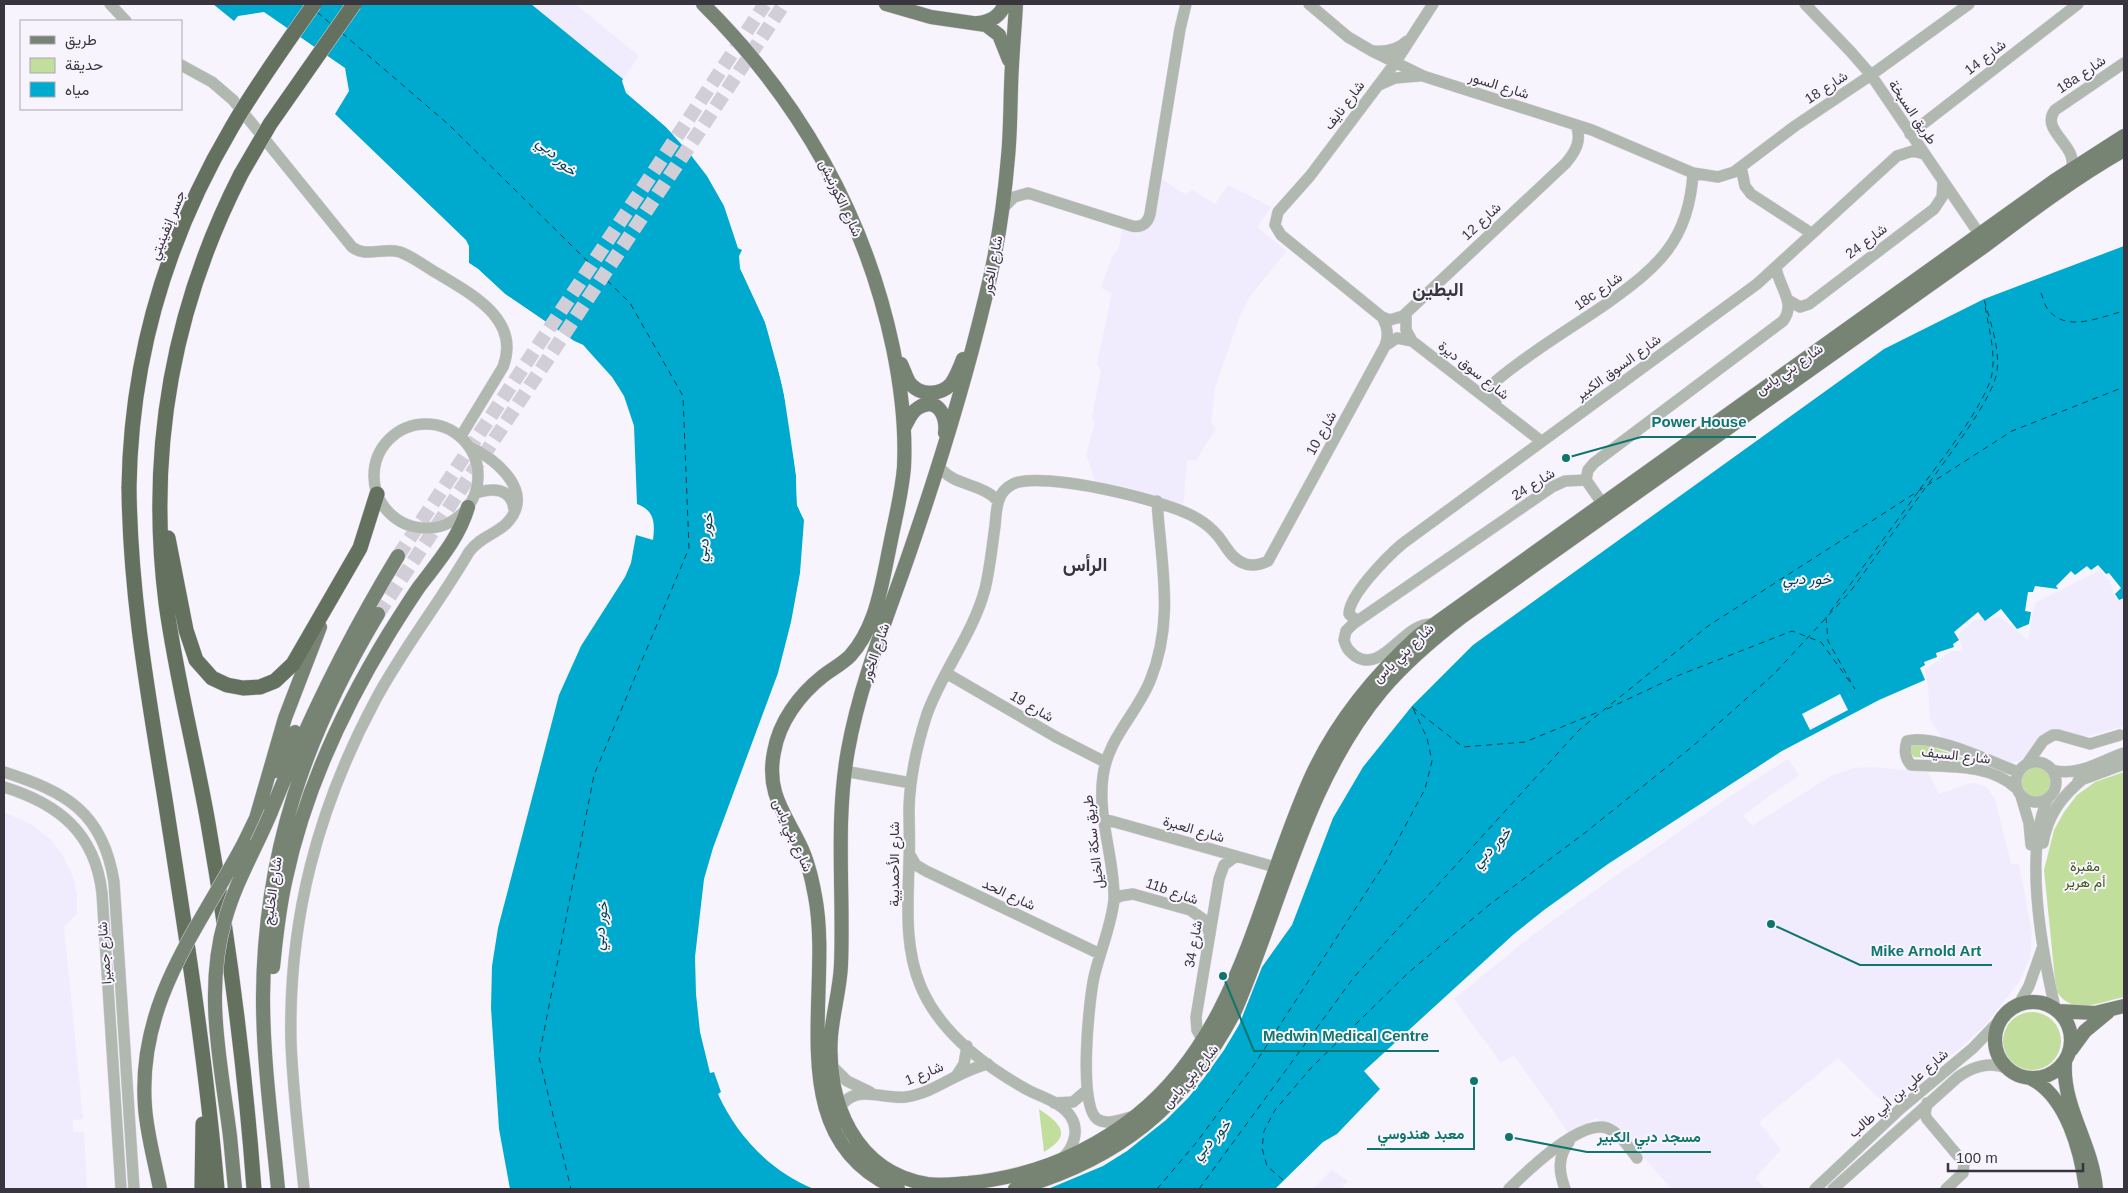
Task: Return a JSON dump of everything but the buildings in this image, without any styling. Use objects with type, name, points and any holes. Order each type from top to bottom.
[{"type":"highway","name":"جسر إنفينيتي","points":[[205,1085],[176,874],[138,634],[131,561],[129,487],[131,433],[139,370],[151,318],[175,245],[202,182],[231,127],[264,75],[314,4]]},
{"type":"highway","points":[[254,1189],[236,1016],[206,816],[170,632],[163,572],[160,509],[164,422],[175,356],[195,281],[216,226],[241,174],[270,124],[354,4]]},
{"type":"highway","points":[[160,509],[172,554],[192,652],[200,666],[220,682],[235,687],[252,688],[268,684],[282,676],[293,664],[363,541],[377,494]]},
{"type":"highway","points":[[202,1189],[202,1132],[205,1085]]},
{"type":"highway","points":[[205,1085],[217,1189]]},
{"type":"main road","name":"شارع الكورنيش","points":[[703,4],[725,25],[764,70],[794,111],[823,158],[861,238],[880,295],[891,338],[899,382],[904,428]]},
{"type":"main road","points":[[886,4],[931,17],[978,23],[993,29],[1003,42],[1011,68]]},
{"type":"main road","points":[[978,23],[994,19],[1000,14],[1005,4]]},
{"type":"main road","name":"شارع الخور","points":[[839,1108],[833,1085],[831,1064],[832,1028],[840,980],[840,832],[844,770],[859,700],[941,461],[989,284],[1003,208],[1010,136],[1011,68],[1016,4]]},
{"type":"main road","name":"شارع بني ياس","points":[[839,1108],[861,1147],[872,1158],[889,1170],[908,1179],[950,1185],[1004,1178],[1056,1162],[1097,1142],[1135,1116],[1176,1078],[1203,1041],[1230,990],[1275,868],[1314,772],[1337,729],[1361,695],[1407,655],[1431,641],[1982,240],[2071,169],[2124,136]]},
{"type":"main road","name":"شارع بني ياس","points":[[1015,1189],[1073,1170],[1123,1142],[1156,1117],[1200,1068],[1219,1041],[1234,1012],[1316,802],[1345,744],[1407,655],[1433,624],[1602,503],[1982,240],[2124,150]]},
{"type":"main road","points":[[891,338],[910,383],[923,392],[931,393],[943,390],[952,382],[977,330]]},
{"type":"main road","points":[[904,428],[917,408],[928,405],[940,409],[946,420],[941,461]]},
{"type":"main road","name":"شارع بني ياس","points":[[898,1189],[872,1175],[857,1162],[834,1130],[826,1112],[818,1048],[819,933],[816,901],[805,856],[775,797],[772,782],[774,748],[787,717],[796,703],[819,679],[848,658],[859,645],[873,616],[902,484],[904,428]]},
{"type":"main road","points":[[265,1048],[281,901],[292,852],[308,803],[339,730],[372,664],[402,612],[456,537],[468,508]]},
{"type":"main road","name":"شارع الخليج","points":[[160,1189],[144,1105],[144,1072],[152,1022],[172,971],[255,822],[302,717],[348,643],[398,556]]},
{"type":"main road","points":[[255,822],[285,718],[329,600]]},
{"type":"main road","name":"شارع الخليج","points":[[278,1189],[265,1048],[263,997],[265,947],[274,873],[284,825],[300,775],[320,724],[347,668],[378,614]]},
{"type":"main road","name":"شارع الخليج","points":[[234,1189],[230,1136],[215,1019],[214,986],[217,954],[224,922],[232,898],[313,712],[348,643]]},
{"type":"main road","points":[[1345,744],[1347,731],[1368,701],[1367,695],[1361,695]]},
{"type":"main road","points":[[818,978],[840,980]]},
{"type":"main road","points":[[2086,1189],[2077,1148],[2053,1096],[2039,1083],[2006,1068],[2000,1060],[1995,1045],[1996,1029],[2000,1020],[2009,1010],[2018,1004],[2033,1001],[2041,1002],[2057,1009],[2086,1014],[2117,1008]]},
{"type":"main road","points":[[2030,1078],[2050,1075],[2067,1058],[2085,1032],[2117,1008]]},
{"type":"main road","points":[[2057,1009],[2071,1030],[2072,1042],[2067,1058],[2067,1094],[2087,1146],[2096,1189]]},
{"type":"street","points":[[110,4],[125,20]]},
{"type":"street","points":[[1003,208],[1014,197],[1028,193],[1132,226],[1140,226],[1146,223],[1150,217],[1180,29],[1186,4]]},
{"type":"street","name":"شارع السور","points":[[1309,4],[1348,37],[1423,76],[1479,96],[1576,124],[1693,173]]},
{"type":"street","name":"شارع نايف","points":[[1382,317],[1281,235],[1276,229],[1274,221],[1280,210],[1320,163],[1395,63],[1433,4]]},
{"type":"street","name":"طريق السبخة","points":[[1804,4],[1851,52],[1870,75],[1982,240]]},
{"type":"street","name":"شارع 18","points":[[1693,173],[1718,177],[1726,176],[1741,167],[1795,126],[1855,86],[1969,4]]},
{"type":"street","name":"شارع 14","points":[[1910,134],[2078,4]]},
{"type":"street","points":[[1372,51],[1392,50],[1402,46],[1410,38]]},
{"type":"street","name":"18a شارع","points":[[2071,169],[2073,164],[2072,155],[2050,122],[2051,116],[2055,110],[2124,63]]},
{"type":"street","points":[[182,66],[212,82],[233,100],[352,247],[362,252],[390,250],[406,254],[474,296],[493,312],[499,320],[506,337],[507,357],[503,367],[461,436]]},
{"type":"street","points":[[1377,86],[1394,78],[1423,76]]},
{"type":"street","points":[[1855,86],[1873,88],[1884,95]]},
{"type":"street","name":"شارع 12","points":[[1406,313],[1566,163],[1577,148],[1579,140],[1576,124]]},
{"type":"street","name":"شارع السوق الكبير","points":[[1356,622],[1349,614],[1350,606],[1386,558],[1419,530],[1746,292],[1776,267],[1897,156],[1913,151],[1924,154]]},
{"type":"street","points":[[1741,167],[1745,186],[1751,194],[1811,233]]},
{"type":"street","name":"18c شارع","points":[[1497,407],[1492,394],[1496,381],[1640,280],[1663,257],[1680,230],[1686,215],[1690,201],[1693,173]]},
{"type":"street","name":"شارع 24","points":[[1788,300],[1800,307],[1809,304],[1934,209],[1942,197],[1943,182]]},
{"type":"street","points":[[1602,503],[1586,480],[1588,470],[1594,463],[1778,324],[1788,311],[1788,300],[1779,280],[1776,267]]},
{"type":"street","points":[[1382,317],[1395,319],[1406,313],[1406,330],[1412,341]]},
{"type":"street","points":[[1382,317],[1388,334],[1385,346]]},
{"type":"street","points":[[1385,346],[1397,338],[1412,341]]},
{"type":"street","name":"شارع سوق ديرة","points":[[1412,341],[1541,441]]},
{"type":"street","name":"شارع 10","points":[[1157,501],[1180,509],[1202,521],[1218,536],[1232,555],[1245,564],[1261,564],[1268,561],[1385,346]]},
{"type":"street","points":[[430,424],[448,428],[461,436],[470,447],[479,470],[476,493],[468,508],[450,523],[434,528],[419,528],[396,519],[385,508],[377,494],[374,477],[376,462],[382,447],[399,431],[414,425],[430,424]]},
{"type":"street","points":[[304,1189],[292,1068],[292,988],[300,908],[309,866],[321,826],[355,741],[399,658],[473,547],[483,538],[504,525],[514,510],[517,494],[511,479],[482,454],[470,447]]},
{"type":"street","points":[[941,461],[944,472],[954,478],[988,491],[998,501],[1007,488]]},
{"type":"street","points":[[933,485],[946,479],[954,478]]},
{"type":"street","points":[[988,491],[1007,488],[1021,481],[1029,480],[1116,491],[1157,501]]},
{"type":"street","name":"شارع 24","points":[[1433,624],[1427,623],[1416,627],[1380,656],[1365,661],[1351,652],[1345,645],[1346,631],[1356,622],[1552,487],[1572,480],[1586,480]]},
{"type":"street","points":[[476,493],[489,489],[503,491],[510,497],[514,510]]},
{"type":"street","name":"شارع الأحمديية","points":[[998,501],[989,571],[980,605],[969,632],[946,674],[928,713],[917,747],[911,783],[908,923],[916,974],[932,1008],[948,1029],[988,1064],[1019,1085],[1054,1103],[1071,1116],[1075,1126],[1072,1147],[1056,1162]]},
{"type":"street","name":"طريق سكة الخيل","points":[[1135,1116],[1108,1122],[1096,1118],[1090,1108],[1086,1090],[1090,1002],[1100,954],[1110,925],[1114,900],[1101,789],[1105,762],[1118,732],[1148,684],[1162,645],[1166,610],[1157,501]]},
{"type":"street","name":"شارع 19","points":[[946,674],[1062,740],[1105,762]]},
{"type":"street","points":[[2036,871],[2031,852],[2029,823],[2019,792],[2018,772],[2027,764],[2048,737],[2053,735],[2090,744],[2120,735]]},
{"type":"street","name":"شارع السيف","points":[[2018,772],[1929,740],[1913,739],[1907,741],[1906,758],[1911,765],[1984,771],[2005,779],[2019,792]]},
{"type":"street","points":[[2041,746],[2042,754],[2056,780],[2038,825],[2036,871],[2042,950],[2057,1009]]},
{"type":"street","points":[[2027,764],[2036,762],[2064,773],[2076,772],[2124,753]]},
{"type":"street","points":[[2019,792],[2033,802],[2084,778],[2124,764]]},
{"type":"street","points":[[844,770],[911,783]]},
{"type":"street","name":"شارع جميرا","points":[[4,772],[44,786],[69,801],[94,827],[109,858],[114,882],[134,1189]]},
{"type":"street","points":[[2036,871],[2040,861],[2046,830],[2054,809],[2071,788],[2084,778]]},
{"type":"street","name":"شارع جميرا","points":[[4,786],[31,796],[61,813],[84,839],[98,870],[102,893],[121,1189]]},
{"type":"street","name":"شارع العبرة","points":[[1104,819],[1275,868]]},
{"type":"street","name":"شارع الحد","points":[[910,855],[916,865],[926,872],[1100,954]]},
{"type":"street","name":"شارع 34","points":[[1203,1041],[1197,1030],[1196,1017],[1221,872],[1230,860],[1236,856]]},
{"type":"street","name":"11b شارع","points":[[1114,900],[1120,896],[1133,894],[1190,910],[1203,920],[1210,934]]},
{"type":"street","points":[[2018,1004],[2029,986],[2042,950]]},
{"type":"street","name":"شارع علي بن أبي طالب","points":[[1815,1189],[1900,1109],[1973,1048],[2000,1020]]},
{"type":"street","name":"شارع 1","points":[[957,1075],[964,1064],[967,1046]]},
{"type":"street","name":"شارع 1","points":[[831,1064],[846,1081],[874,1094]]},
{"type":"street","name":"شارع 1","points":[[839,1108],[847,1098],[854,1094],[867,1092],[898,1097],[916,1095],[957,1075],[988,1064]]},
{"type":"street","points":[[1839,1187],[1958,1076],[1972,1069],[1994,1065],[2006,1068]]},
{"type":"street","points":[[1054,1103],[1073,1102],[1086,1090]]},
{"type":"street","points":[[1927,1103],[1925,1114],[1927,1119],[1964,1163],[1963,1172],[1946,1189]]},
{"type":"street","points":[[1509,1189],[1534,1166],[1572,1138],[1591,1128],[1606,1128],[1616,1133],[1637,1158]]},
{"type":"street","points":[[1564,1185],[1560,1160],[1564,1148],[1572,1138]]},
{"type":"street","points":[[1534,1166],[1544,1165],[1553,1168],[1564,1185]]},
{"type":"shaded area","points":[[531,4],[575,4],[639,56],[623,79]]},
{"type":"shaded area","points":[[1162,179],[1186,195],[1192,190],[1215,204],[1228,185],[1271,207],[1257,227],[1287,251],[1251,295],[1239,318],[1215,388],[1211,423],[1216,429],[1196,460],[1187,460],[1183,509],[1097,487],[1086,454],[1095,423],[1092,417],[1101,371],[1097,364],[1112,293],[1101,288],[1113,255],[1118,250],[1123,228],[1137,234],[1151,225]]},
{"type":"shaded area","points":[[2100,570],[2110,581],[2116,601],[2124,599],[2124,726],[2085,737],[2048,733],[2024,759],[2012,763],[1943,739],[1930,720],[1925,670],[1951,651],[1963,651],[1958,634],[1975,620],[2000,617],[2028,640],[2035,603]]},
{"type":"shaded area","points":[[1788,759],[1799,775],[1743,815],[1752,826],[1829,777],[1854,768],[1872,767],[1928,772],[1939,794],[1975,783],[1987,788],[1995,799],[2011,864],[2019,864],[2032,933],[2030,958],[2019,982],[1986,1024],[1960,1048],[1887,1106],[1838,1058],[1759,1122],[1781,1150],[1755,1178],[1766,1189],[1672,1189],[1617,1128],[1595,1118],[1570,1135],[1514,1055],[1501,1063],[1454,999],[1534,934],[1738,791]]},
{"type":"shaded area","points":[[4,812],[32,825],[52,841],[62,854],[74,879],[77,895],[77,913],[64,927],[83,1119],[73,1120],[73,1132],[84,1132],[87,1189],[4,1189]]},
{"type":"shaded area","points":[[1332,1170],[1348,1181],[1341,1189],[1313,1189]]},
{"type":"green space","points":[[1920,743],[1973,761],[1914,757],[1911,753],[1911,747]]},
{"type":"green space","points":[[2036,765],[2043,766],[2048,770],[2052,775],[2052,789],[2048,794],[2043,798],[2036,799],[2029,798],[2024,794],[2020,789],[2019,782],[2020,775],[2024,770],[2029,766]]},
{"type":"green space","name":"مقبرة أم هرير","points":[[2124,772],[2124,997],[2086,1006],[2078,1005],[2069,1003],[2056,990],[2044,870],[2054,830],[2064,812],[2077,795],[2095,782]]},
{"type":"green space","points":[[2026,1012],[2038,1012],[2048,1016],[2057,1025],[2061,1047],[2053,1062],[2038,1070],[2026,1070],[2016,1066],[2007,1057],[2003,1047],[2003,1035],[2007,1025],[2016,1016]]},
{"type":"green space","points":[[1039,1109],[1053,1120],[1061,1130],[1059,1140],[1044,1152]]},
{"type":"water","name":"خور دبي","points":[[213,4],[531,4],[623,79],[628,91],[634,98],[691,153],[707,174],[720,196],[729,217],[738,248],[743,250],[740,268],[765,322],[783,388],[796,475],[797,505],[804,520],[800,573],[791,622],[778,673],[713,848],[704,879],[695,957],[696,994],[700,1032],[710,1073],[714,1072],[721,1092],[718,1094],[735,1124],[745,1138],[770,1163],[798,1182],[814,1189],[510,1189],[499,1129],[491,1008],[492,966],[498,928],[559,695],[581,646],[625,577],[631,563],[636,535],[653,540],[654,523],[652,518],[647,510],[637,504],[634,426],[624,396],[612,377],[583,345],[574,341],[505,294],[469,263],[469,246],[466,240],[335,114],[349,91],[345,68],[264,12],[238,16],[234,21]]},
{"type":"water","name":"خور دبي","points":[[2124,246],[2124,598],[2119,600],[2115,594],[2121,588],[2109,573],[2106,574],[2098,565],[2091,570],[2087,566],[2075,575],[2071,571],[2056,586],[2058,589],[2035,586],[2033,592],[2028,592],[2025,611],[2031,612],[2029,624],[2017,629],[2001,609],[1985,621],[1978,612],[1954,632],[1959,640],[1953,644],[1954,647],[1936,653],[1937,657],[1924,662],[1925,665],[1920,668],[1925,680],[1879,700],[1782,751],[1608,864],[1514,934],[1364,1071],[1380,1089],[1337,1134],[1323,1142],[1275,1189],[1048,1189],[1103,1166],[1127,1151],[1166,1120],[1188,1098],[1204,1078],[1239,1025],[1262,967],[1292,925],[1333,818],[1363,767],[1412,706],[1473,645],[1884,349],[1984,299]]},
{"type":"pier","points":[[624,77],[628,91],[668,125],[692,152],[709,175],[727,205],[740,246],[745,250],[742,257],[743,267],[768,321],[775,346],[791,416],[799,475],[799,504],[804,520],[797,505],[796,475],[789,417],[773,346],[765,322],[740,268],[739,256],[742,250],[738,248],[724,206],[707,176],[666,127],[626,93],[622,81]]},
{"type":"pier","points":[[469,263],[505,294],[574,341],[583,345],[619,388],[634,426],[617,389],[582,347],[572,343],[503,296],[477,271],[468,266]]},
{"type":"pier","points":[[1840,694],[1848,710],[1810,730],[1802,714]]},
{"type":"ferry route","points":[[317,12],[331,24]]},
{"type":"ferry route","points":[[342,33],[448,124],[630,303],[683,396],[689,548],[594,775],[539,1057],[571,1189]]},
{"type":"ferry route","points":[[2041,293],[2047,308],[2054,316],[2063,320],[2083,322],[2124,311]]},
{"type":"ferry route","points":[[1929,483],[1979,412],[1994,383],[1998,362],[1997,353],[1984,299]]},
{"type":"ferry route","points":[[1920,489],[1972,417],[1988,386],[1992,374],[1993,357],[1985,305]]},
{"type":"ferry route","points":[[1199,1189],[1354,977],[1579,730],[1708,626],[2012,431],[2124,387]]},
{"type":"ferry route","points":[[1283,1180],[1267,1166],[1262,1148],[1264,1131],[1275,1110],[1311,1068],[1408,973],[1489,905],[1586,832],[1693,746],[1774,674],[1850,592],[1926,487]]},
{"type":"ferry route","points":[[1830,612],[1918,492]]},
{"type":"ferry route","points":[[1826,617],[1828,641],[1851,682]]},
{"type":"ferry route","points":[[1607,709],[1677,676],[1792,631],[1821,642],[1855,689]]},
{"type":"ferry route","points":[[1157,1189],[1196,1143],[1254,1065],[1387,860],[1425,789],[1432,761],[1427,738],[1412,706]]},
{"type":"ferry route","points":[[1412,707],[1463,747],[1525,742],[1601,711]]},
{"type":"tunnel","points":[[398,556],[765,4]]},
{"type":"tunnel","points":[[378,614],[784,4]]},
{"type":"place","name":"Power House","points":[[1566,458]]},
{"type":"place","name":"Mike Arnold Art","points":[[1771,924]]},
{"type":"place","name":"Medwin Medical Centre","points":[[1223,976]]},
{"type":"place","name":"معبد هندوسي","points":[[1474,1081]]},
{"type":"place","name":"مسجد دبي الكبير","points":[[1509,1137]]},
{"type":"district","name":"البطين","points":[[1438,289]]},
{"type":"district","name":"الرأس","points":[[1085,564]]}]
